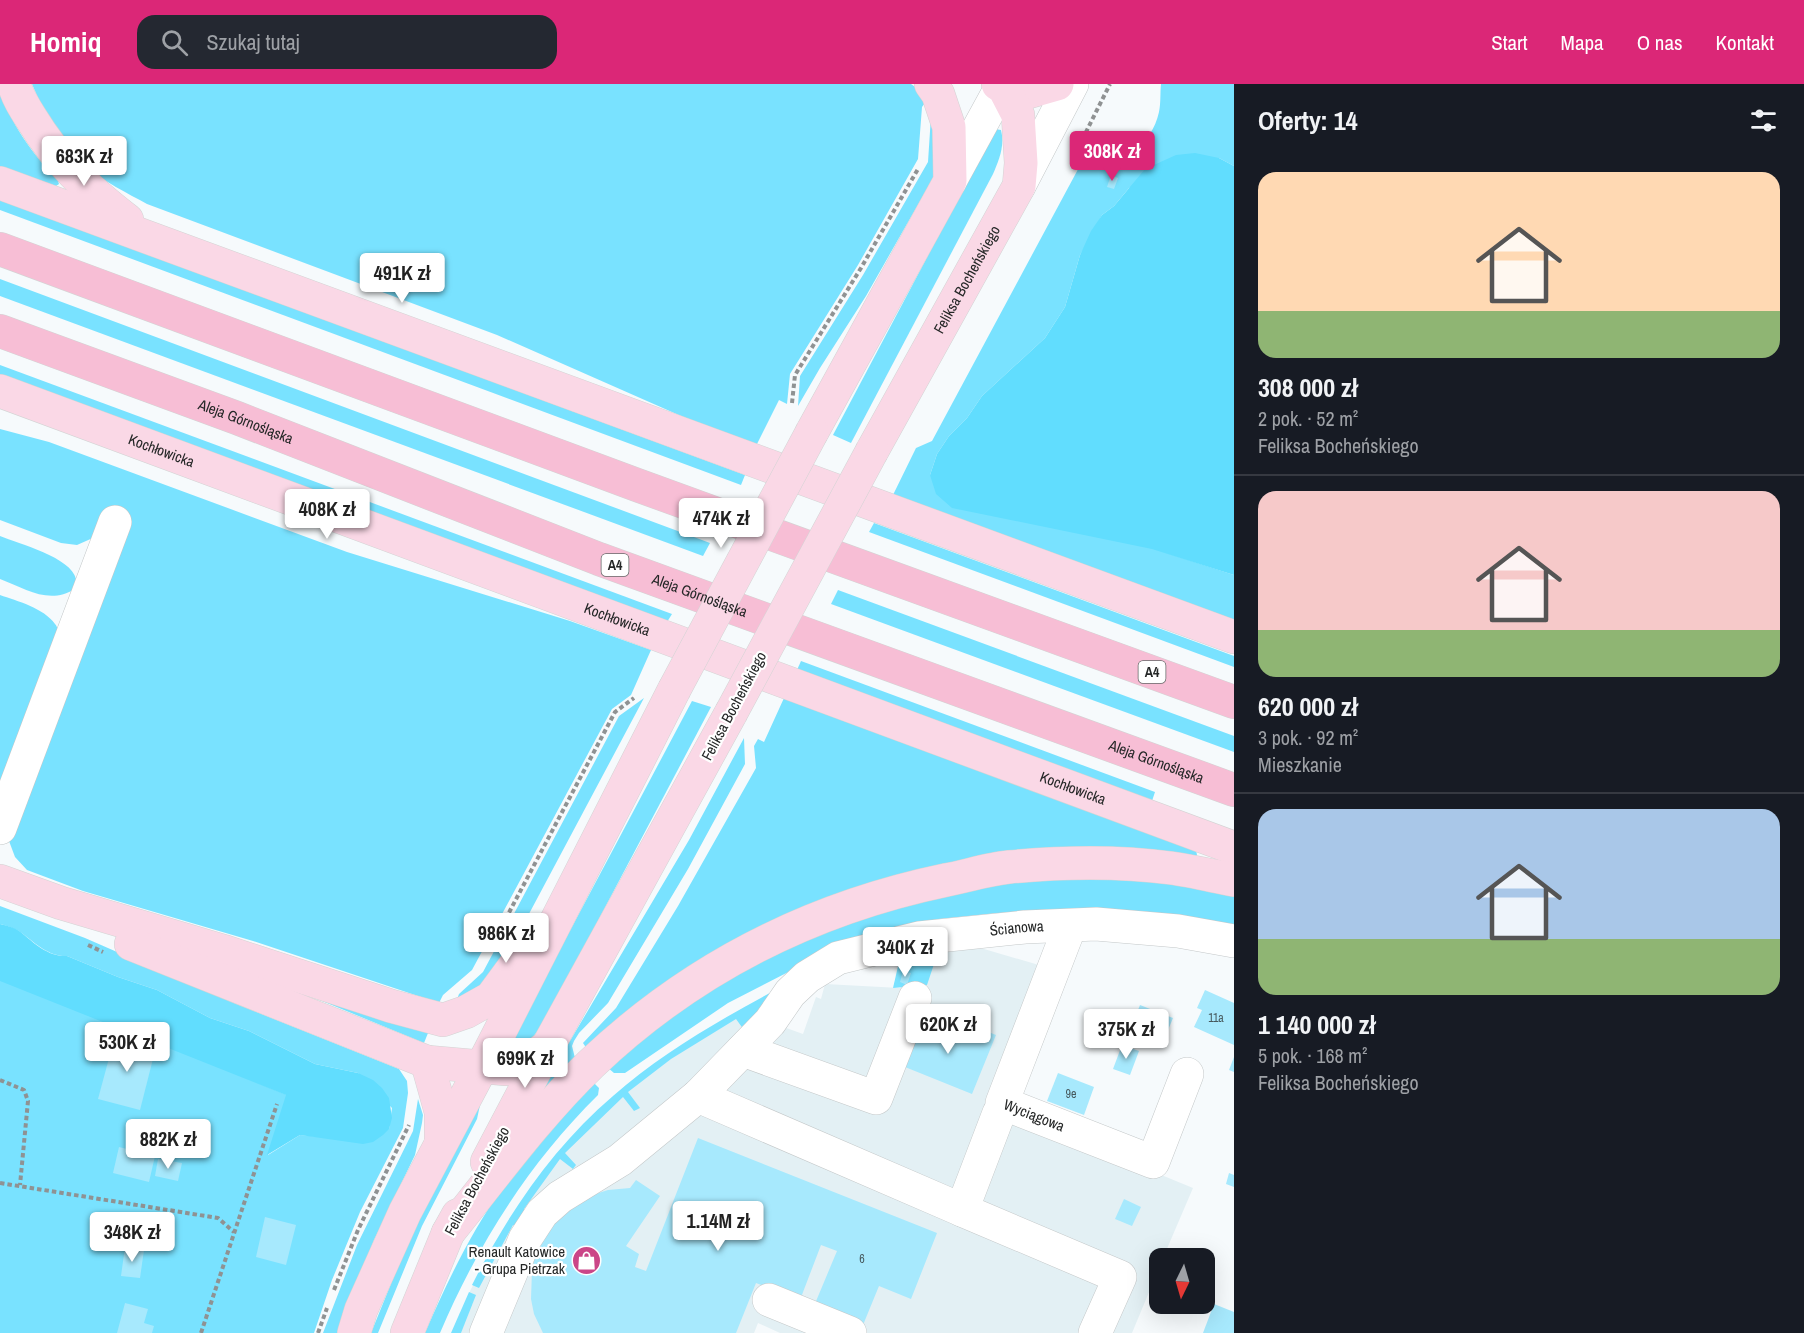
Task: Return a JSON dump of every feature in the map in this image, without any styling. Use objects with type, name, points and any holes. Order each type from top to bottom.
[{"type":"highway","name":"A4","points":[[0,249],[1234,702]]},
{"type":"highway","name":"Aleja Górnośląska","points":[[0,331],[237,418],[599,559],[1234,790]]},
{"type":"main road","points":[[14,84],[42,136],[68,170],[96,196],[149,238]]},
{"type":"main road","points":[[354,1333],[361,1310],[405,1212],[674,690],[800,422],[950,180],[949,127],[938,94],[931,84]]},
{"type":"main road","points":[[1001,84],[1029,92],[1057,84]]},
{"type":"main road","points":[[1001,84],[1018,116],[1021,163],[1019,186]]},
{"type":"main road","points":[[0,183],[1234,637]]},
{"type":"main road","name":"Feliksa Bocheńskiego","points":[[407,1333],[448,1233],[872,451],[1019,186]]},
{"type":"main road","name":"Kochłowicka","points":[[0,392],[1234,848]]},
{"type":"main road","points":[[0,415],[126,438]]},
{"type":"main road","points":[[448,1233],[547,1111],[591,1064],[650,1014],[706,975],[783,932],[853,904],[930,883],[1008,867],[1114,864],[1170,868],[1234,880]]},
{"type":"main road","points":[[0,881],[62,903],[223,951],[391,1006],[443,1020],[466,1012],[491,998],[575,884]]},
{"type":"main road","points":[[0,888],[108,935],[427,1062],[506,1069],[527,1062],[548,1046]]},
{"type":"main road","points":[[427,1062],[441,1112],[441,1142]]},
{"type":"street","points":[[950,180],[1001,84]]},
{"type":"street","name":"Feliksa Bocheńskiego","points":[[1019,186],[1072,84]]},
{"type":"street","points":[[0,828],[115,522]]},
{"type":"street","name":"Ścianowa","points":[[486,1333],[525,1239],[542,1213],[560,1197],[620,1160],[698,1096],[770,1022],[790,993],[807,977],[838,958],[919,938],[1025,927],[1096,924],[1131,926],[1234,941]]},
{"type":"street","name":"Wyciągowa","points":[[1070,926],[1002,1103],[1153,1162],[1187,1074]]},
{"type":"street","points":[[743,1050],[876,1098],[915,998]]},
{"type":"street","points":[[698,1096],[1120,1277],[1095,1333]]},
{"type":"street","name":"Wyciągowa","points":[[962,1210],[999,1113]]},
{"type":"street","points":[[769,1300],[850,1333]]},
{"type":"path","points":[[1079,146],[1110,84]]},
{"type":"path","points":[[800,422],[792,404],[795,375],[923,161]]},
{"type":"path","points":[[494,941],[615,712],[638,695]]},
{"type":"path","points":[[0,1080],[24,1090],[28,1101],[20,1185]]},
{"type":"path","points":[[201,1333],[277,1104]]},
{"type":"path","points":[[333,1291],[358,1230],[409,1128],[410,1121]]},
{"type":"path","points":[[0,1183],[218,1218],[234,1232]]},
{"type":"path","points":[[318,1333],[329,1302]]},
{"type":"shaded area","points":[[32,84],[911,84],[929,97],[922,107],[918,159],[858,265],[790,374],[787,404],[779,400],[756,446],[681,416],[497,335],[147,204],[101,177],[78,158],[55,128]]},
{"type":"shaded area","points":[[1161,84],[1234,84],[1234,166],[1219,158],[1129,188],[1114,206],[1102,215],[1080,255],[1065,307],[1045,338],[982,396],[937,454],[930,475],[1234,575],[1234,620],[892,497],[916,448],[932,441],[1083,160],[1109,159],[1120,156],[1141,144],[1155,125],[1160,109]]},
{"type":"shaded area","points":[[0,88],[9,114],[31,149],[58,181],[59,184],[56,186],[0,166]]},
{"type":"shaded area","points":[[935,111],[936,173],[866,296],[798,406],[800,376],[863,275],[928,162],[931,116]]},
{"type":"shaded area","points":[[995,129],[1001,130],[1002,147],[993,174],[851,443],[833,435]]},
{"type":"shaded area","points":[[1195,153],[1219,158],[1234,166],[1234,575],[1152,549],[952,508],[936,494],[930,475],[937,454],[949,436],[967,418],[982,396],[1045,338],[1065,307],[1080,255],[1091,231],[1102,215],[1114,206],[1145,169],[1176,155]]},
{"type":"shaded area","points":[[0,199],[745,475],[741,485],[0,210]]},
{"type":"shaded area","points":[[0,279],[710,543],[703,556],[0,296]]},
{"type":"shaded area","points":[[0,365],[672,614],[667,622],[0,375]]},
{"type":"shaded area","points":[[0,429],[49,442],[347,552],[570,621],[651,650],[631,695],[612,709],[472,970],[443,995],[439,1003],[253,941],[83,891],[27,870],[15,857],[9,841],[126,515],[115,506],[95,537],[77,545],[61,543],[0,520]]},
{"type":"shaded area","points":[[874,523],[1234,656],[1234,667],[869,532]]},
{"type":"shaded area","points":[[0,536],[43,552],[65,564],[76,579],[75,589],[65,594],[47,596],[0,579]]},
{"type":"shaded area","points":[[838,590],[1234,736],[1234,752],[831,604]]},
{"type":"shaded area","points":[[0,595],[30,606],[50,618],[56,625],[60,638],[0,816]]},
{"type":"shaded area","points":[[801,661],[1155,792],[1152,801],[797,670]]},
{"type":"shaded area","points":[[644,698],[497,974],[456,1002],[459,994],[483,972],[619,716]]},
{"type":"shaded area","points":[[784,698],[1196,850],[1197,855],[1195,857],[902,877],[587,1049],[583,1043],[616,1008],[678,906],[756,768],[754,746],[758,739],[764,742]]},
{"type":"shaded area","points":[[692,701],[711,707],[545,1021],[530,1041],[516,1053],[506,1051]]},
{"type":"shaded area","points":[[744,738],[745,764],[688,869],[608,1003],[574,1041],[572,1046],[575,1058],[547,1089],[544,1088],[689,840]]},
{"type":"shaded area","points":[[1070,877],[1139,879],[1234,892],[1234,927],[1048,911],[939,919],[800,966],[728,1003],[625,1073],[614,1073],[607,1067],[651,1029],[749,964],[866,913],[985,885]]},
{"type":"shaded area","points":[[0,906],[85,938],[234,1003],[399,1069],[407,1081],[408,1093],[403,1128],[360,1212],[332,1280],[314,1333],[0,1333],[0,977],[287,1095],[268,1155],[300,1135],[322,1137],[389,1129],[392,1108],[358,1073],[315,1064],[249,1031],[210,1018],[157,990],[67,956],[49,952],[18,931],[0,924]]},
{"type":"shaded area","points":[[0,924],[18,930],[48,952],[67,956],[157,990],[210,1018],[249,1031],[315,1064],[358,1073],[373,1080],[389,1098],[392,1118],[389,1129],[373,1142],[363,1144],[300,1135],[267,1155],[286,1095],[0,981]]},
{"type":"shaded area","points":[[941,943],[984,949],[1066,973],[1013,1114],[1193,1188],[1167,1248],[1149,1248],[1149,1292],[1132,1333],[780,1333],[758,1323],[754,1333],[452,1333],[471,1289],[499,1239],[540,1177],[620,1092],[739,1011],[803,1034],[816,997],[821,999],[825,984],[900,988]]},
{"type":"shaded area","points":[[941,943],[927,985],[893,988],[899,962],[907,951]]},
{"type":"shaded area","points":[[781,987],[744,1030],[736,1019],[671,1059],[628,1092],[640,1108],[634,1111],[623,1097],[565,1153],[576,1165],[573,1169],[560,1159],[524,1209],[528,1213],[516,1226],[513,1225],[479,1288],[472,1285],[500,1233],[533,1183],[591,1116],[632,1080],[673,1050]]},
{"type":"shaded area","points":[[310,996],[318,996],[428,1033],[424,1043]]},
{"type":"shaded area","points":[[592,1081],[599,1088],[598,1095],[550,1148],[507,1206],[471,1268],[440,1333],[425,1333],[460,1258],[491,1204],[524,1160]]},
{"type":"shaded area","points":[[418,1099],[423,1115],[415,1155],[374,1240],[337,1333],[323,1333],[357,1245],[413,1131]]},
{"type":"shaded area","points":[[480,1105],[477,1119],[422,1226],[378,1333],[371,1333],[410,1237]]},
{"type":"shaded area","points":[[469,1292],[476,1295],[461,1333],[451,1333]]},
{"type":"building","points":[[1111,175],[1118,178],[1114,189],[1107,187]]},
{"type":"building","points":[[903,971],[911,973],[907,985],[900,982]]},
{"type":"building","points":[[1205,990],[1234,1003],[1234,1045],[1194,1027],[1202,1010],[1197,1008]]},
{"type":"building","points":[[1140,1005],[1173,1018],[1161,1047],[1128,1035]]},
{"type":"building","points":[[917,1019],[970,1040],[976,1027],[996,1035],[972,1094],[900,1065]]},
{"type":"building","points":[[115,1036],[156,1047],[140,1110],[98,1099]]},
{"type":"building","points":[[1122,1045],[1139,1051],[1130,1075],[1113,1069]]},
{"type":"building","points":[[1234,1057],[1234,1072],[1229,1070]]},
{"type":"building","points":[[1058,1073],[1094,1087],[1084,1115],[1047,1101]]},
{"type":"building","points":[[698,1138],[937,1233],[911,1299],[879,1286],[863,1325],[814,1306],[837,1251],[821,1245],[800,1300],[756,1283],[736,1333],[543,1333],[534,1314],[531,1299],[532,1270],[535,1256],[551,1227],[562,1215],[586,1197],[608,1190],[630,1188],[636,1180],[660,1196],[626,1246],[639,1254],[635,1267],[646,1271]]},
{"type":"building","points":[[119,1147],[155,1156],[149,1182],[113,1173]]},
{"type":"building","points":[[158,1159],[182,1163],[178,1181],[155,1176]]},
{"type":"building","points":[[1229,1173],[1234,1175],[1234,1187],[1226,1184]]},
{"type":"building","points":[[1124,1199],[1141,1207],[1132,1226],[1115,1219]]},
{"type":"building","points":[[265,1217],[296,1225],[286,1265],[256,1257]]},
{"type":"building","points":[[125,1247],[144,1250],[140,1278],[121,1276]]},
{"type":"building","points":[[125,1303],[148,1309],[144,1323],[154,1326],[152,1333],[117,1333]]},
{"type":"building","points":[[1215,1304],[1234,1312],[1234,1333],[1203,1333],[1210,1314],[1215,1314]]},
{"type":"place","name":"Renault Katowice - Grupa Pietrzak","points":[[586,1261]]}]
